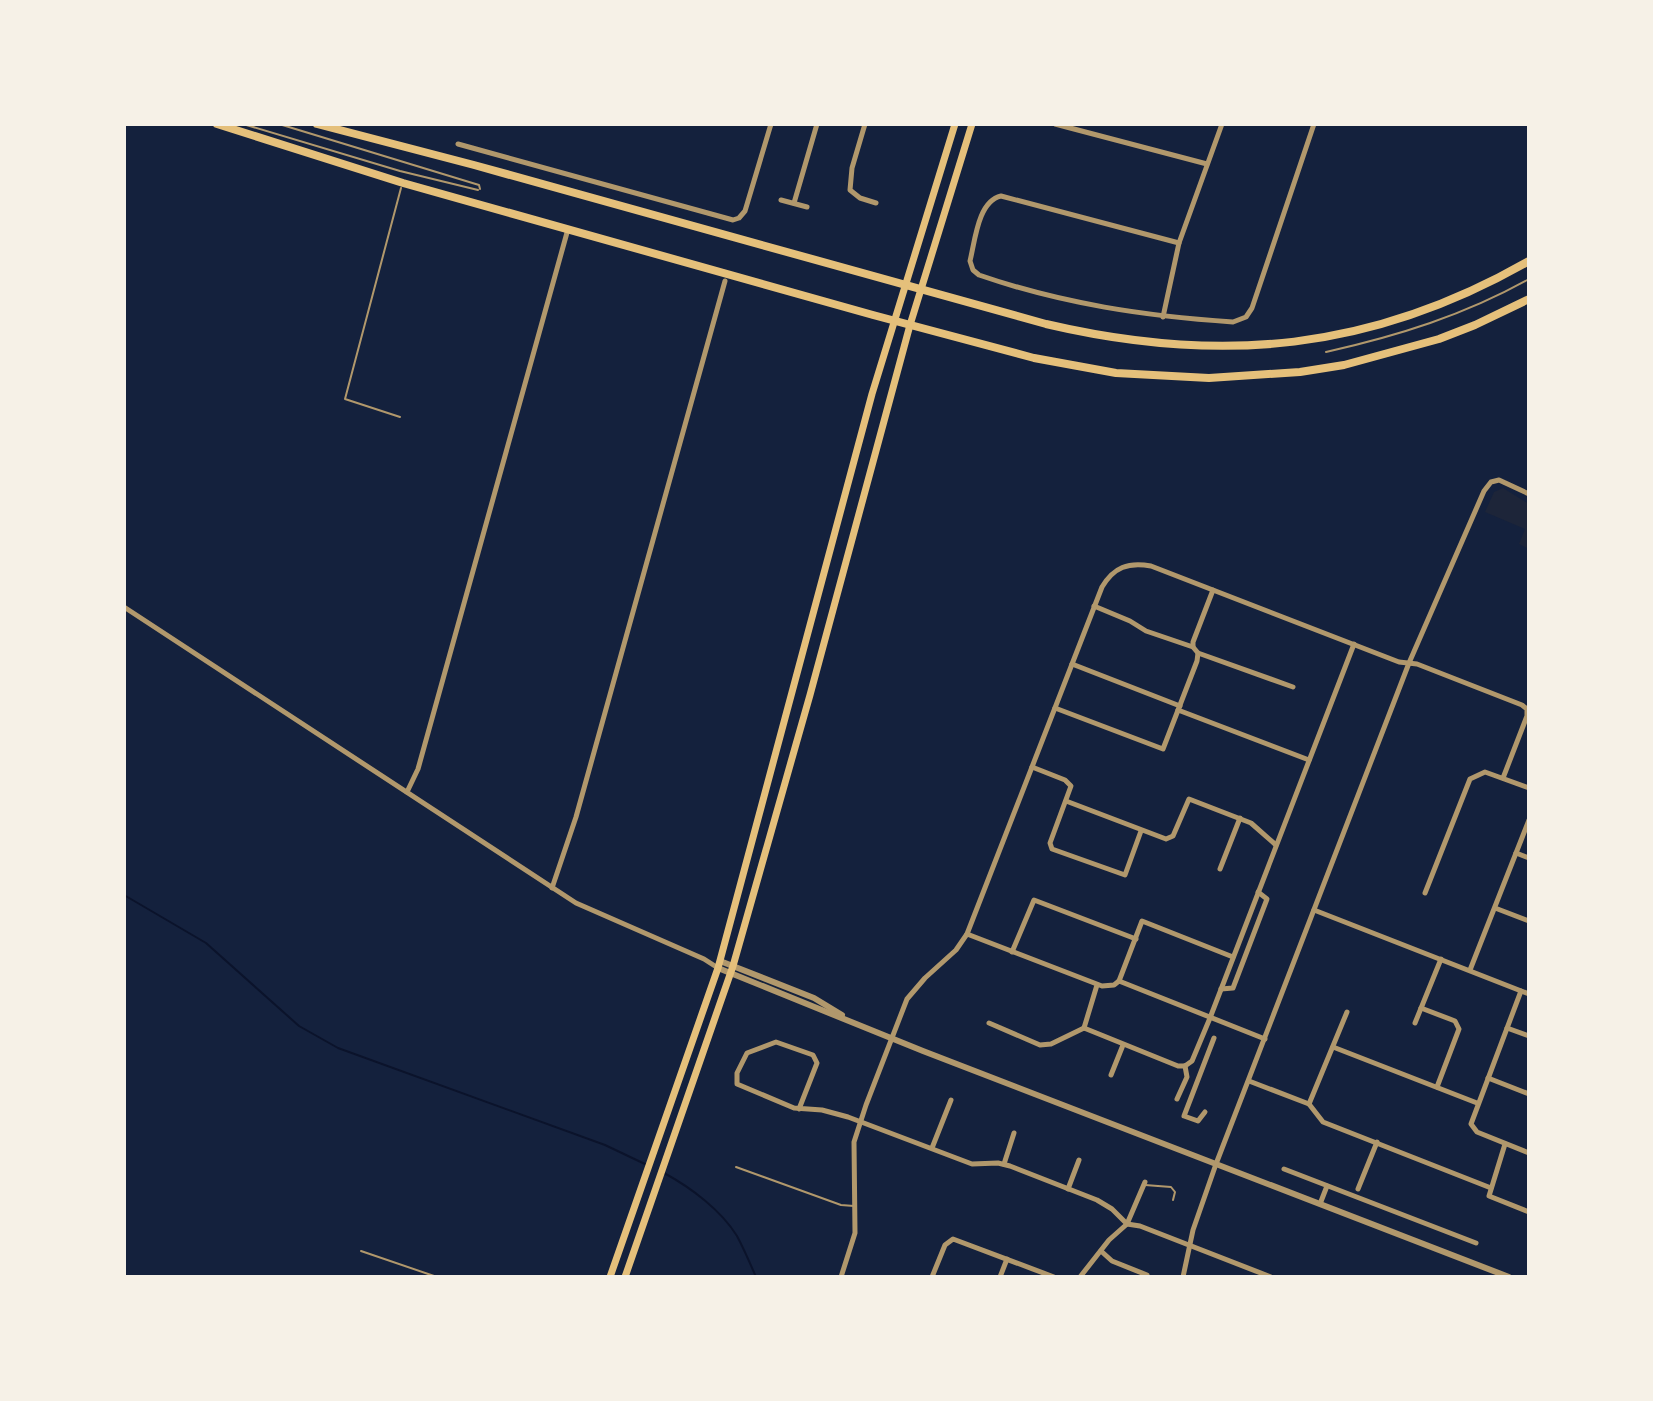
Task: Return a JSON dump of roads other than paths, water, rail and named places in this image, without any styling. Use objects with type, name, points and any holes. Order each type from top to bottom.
[{"type":"main road","points":[[217,124],[403,183],[910,325],[1034,358],[1116,373],[1200,378],[1263,376],[1322,369],[1387,354],[1475,325],[1529,299]]},
{"type":"main road","points":[[317,124],[1046,324],[1142,342],[1210,346],[1296,342],[1348,334],[1429,310],[1491,283],[1529,261]]},
{"type":"main road","points":[[610,1277],[719,965],[851,468],[893,320],[955,124]]},
{"type":"main road","points":[[625,1277],[732,970],[910,325],[972,124]]},
{"type":"street","points":[[458,144],[728,220],[740,217],[755,181],[771,124]]},
{"type":"street","points":[[794,203],[817,124]]},
{"type":"street","points":[[865,124],[852,168],[850,190],[860,198],[876,203]]},
{"type":"street","points":[[1055,124],[1207,164]]},
{"type":"street","points":[[1163,317],[1179,243],[1222,124]]},
{"type":"street","points":[[1179,243],[1001,196],[993,198],[987,205],[970,261],[979,275],[1066,300],[1163,317],[1242,320],[1250,313],[1314,124]]},
{"type":"street","points":[[781,200],[807,207]]},
{"type":"street","points":[[407,792],[418,769],[568,229]]},
{"type":"street","points":[[552,888],[576,817],[725,281]]},
{"type":"street","points":[[1183,1277],[1216,1164],[1409,663],[1484,491],[1495,480],[1506,481],[1529,494]]},
{"type":"street","points":[[841,1277],[854,1242],[854,1142],[892,1038],[907,999],[956,950],[967,934],[1094,606],[1110,574],[1130,565],[1151,566],[1525,706],[1527,716],[1503,778]]},
{"type":"street","points":[[1193,647],[1213,590]]},
{"type":"street","points":[[1094,606],[1144,630],[1193,647],[1198,653],[1293,687]]},
{"type":"street","points":[[124,607],[593,912],[719,965],[814,998],[855,1023],[892,1038],[1509,1277]]},
{"type":"street","points":[[989,1023],[1040,1045],[1051,1044],[1084,1028],[1178,1066],[1192,1061],[1354,644]]},
{"type":"street","points":[[1055,708],[1163,749],[1198,653]]},
{"type":"street","points":[[1072,664],[1309,760]]},
{"type":"street","points":[[1032,767],[1069,782],[1071,786],[1050,846],[1125,875],[1141,831]]},
{"type":"street","points":[[1425,893],[1466,784],[1485,772],[1529,788]]},
{"type":"street","points":[[1066,801],[1163,839],[1171,838],[1189,799],[1254,825],[1276,845]]},
{"type":"street","points":[[1220,869],[1240,818]]},
{"type":"street","points":[[1470,970],[1529,820]]},
{"type":"street","points":[[1516,853],[1529,858]]},
{"type":"street","points":[[1221,989],[1233,988],[1262,914],[1267,898],[1258,892]]},
{"type":"street","points":[[1012,952],[1036,900],[1136,939]]},
{"type":"street","points":[[1495,908],[1529,921]]},
{"type":"street","points":[[1314,910],[1529,994]]},
{"type":"street","points":[[967,934],[1097,985],[1111,986],[1119,981],[1142,921],[1233,957]]},
{"type":"street","points":[[1415,1023],[1441,959]]},
{"type":"street","points":[[1119,981],[1265,1039]]},
{"type":"street","points":[[1084,1028],[1097,985]]},
{"type":"street","points":[[1521,991],[1471,1121],[1473,1129],[1529,1153]]},
{"type":"street","points":[[1421,1008],[1455,1021],[1459,1029],[1437,1087]]},
{"type":"street","points":[[1309,1104],[1347,1012]]},
{"type":"street","points":[[1507,1028],[1529,1036]]},
{"type":"street","points":[[1205,1112],[1198,1121],[1184,1116],[1214,1038]]},
{"type":"street","points":[[799,1109],[817,1063],[813,1055],[776,1042],[747,1053],[737,1073],[737,1084],[799,1109],[822,1110],[972,1164],[1004,1164],[1103,1203],[1127,1224],[1271,1277]]},
{"type":"street","points":[[1111,1075],[1123,1045]]},
{"type":"street","points":[[1333,1047],[1477,1103]]},
{"type":"street","points":[[1196,1052],[1207,1056]]},
{"type":"street","points":[[1177,1099],[1187,1077],[1185,1066]]},
{"type":"street","points":[[1488,1078],[1529,1094]]},
{"type":"street","points":[[1249,1081],[1309,1104],[1323,1122],[1491,1188]]},
{"type":"street","points":[[932,1148],[951,1100]]},
{"type":"street","points":[[1004,1164],[1014,1133]]},
{"type":"street","points":[[1358,1189],[1377,1142]]},
{"type":"street","points":[[1505,1144],[1489,1194],[1529,1212]]},
{"type":"street","points":[[1068,1189],[1079,1160]]},
{"type":"street","points":[[1284,1169],[1476,1243]]},
{"type":"street","points":[[1082,1276],[1115,1233],[1127,1224],[1144,1183]]},
{"type":"street","points":[[1320,1204],[1327,1186]]},
{"type":"street","points":[[932,1277],[945,1245],[953,1239],[1054,1277]]},
{"type":"street","points":[[1101,1251],[1112,1261],[1147,1275]]},
{"type":"street","points":[[1000,1277],[1007,1259]]},
{"type":"street","points":[[1129,1277],[1132,1270]]},
{"type":"lane","points":[[243,124],[400,171],[480,189],[479,185],[279,124]]},
{"type":"lane","points":[[400,417],[345,399],[403,183]]},
{"type":"lane","points":[[1326,352],[1421,327],[1466,310],[1529,279]]},
{"type":"lane","points":[[736,1167],[841,1205],[855,1206]]},
{"type":"lane","points":[[1144,1183],[1171,1187],[1175,1192],[1173,1200]]},
{"type":"lane","points":[[361,1251],[437,1277]]},
{"type":"waterway","points":[[124,895],[206,943],[299,1026],[338,1048],[605,1145],[647,1165]]},
{"type":"waterway","points":[[664,1173],[694,1192],[722,1217],[737,1236],[756,1277]]}]
